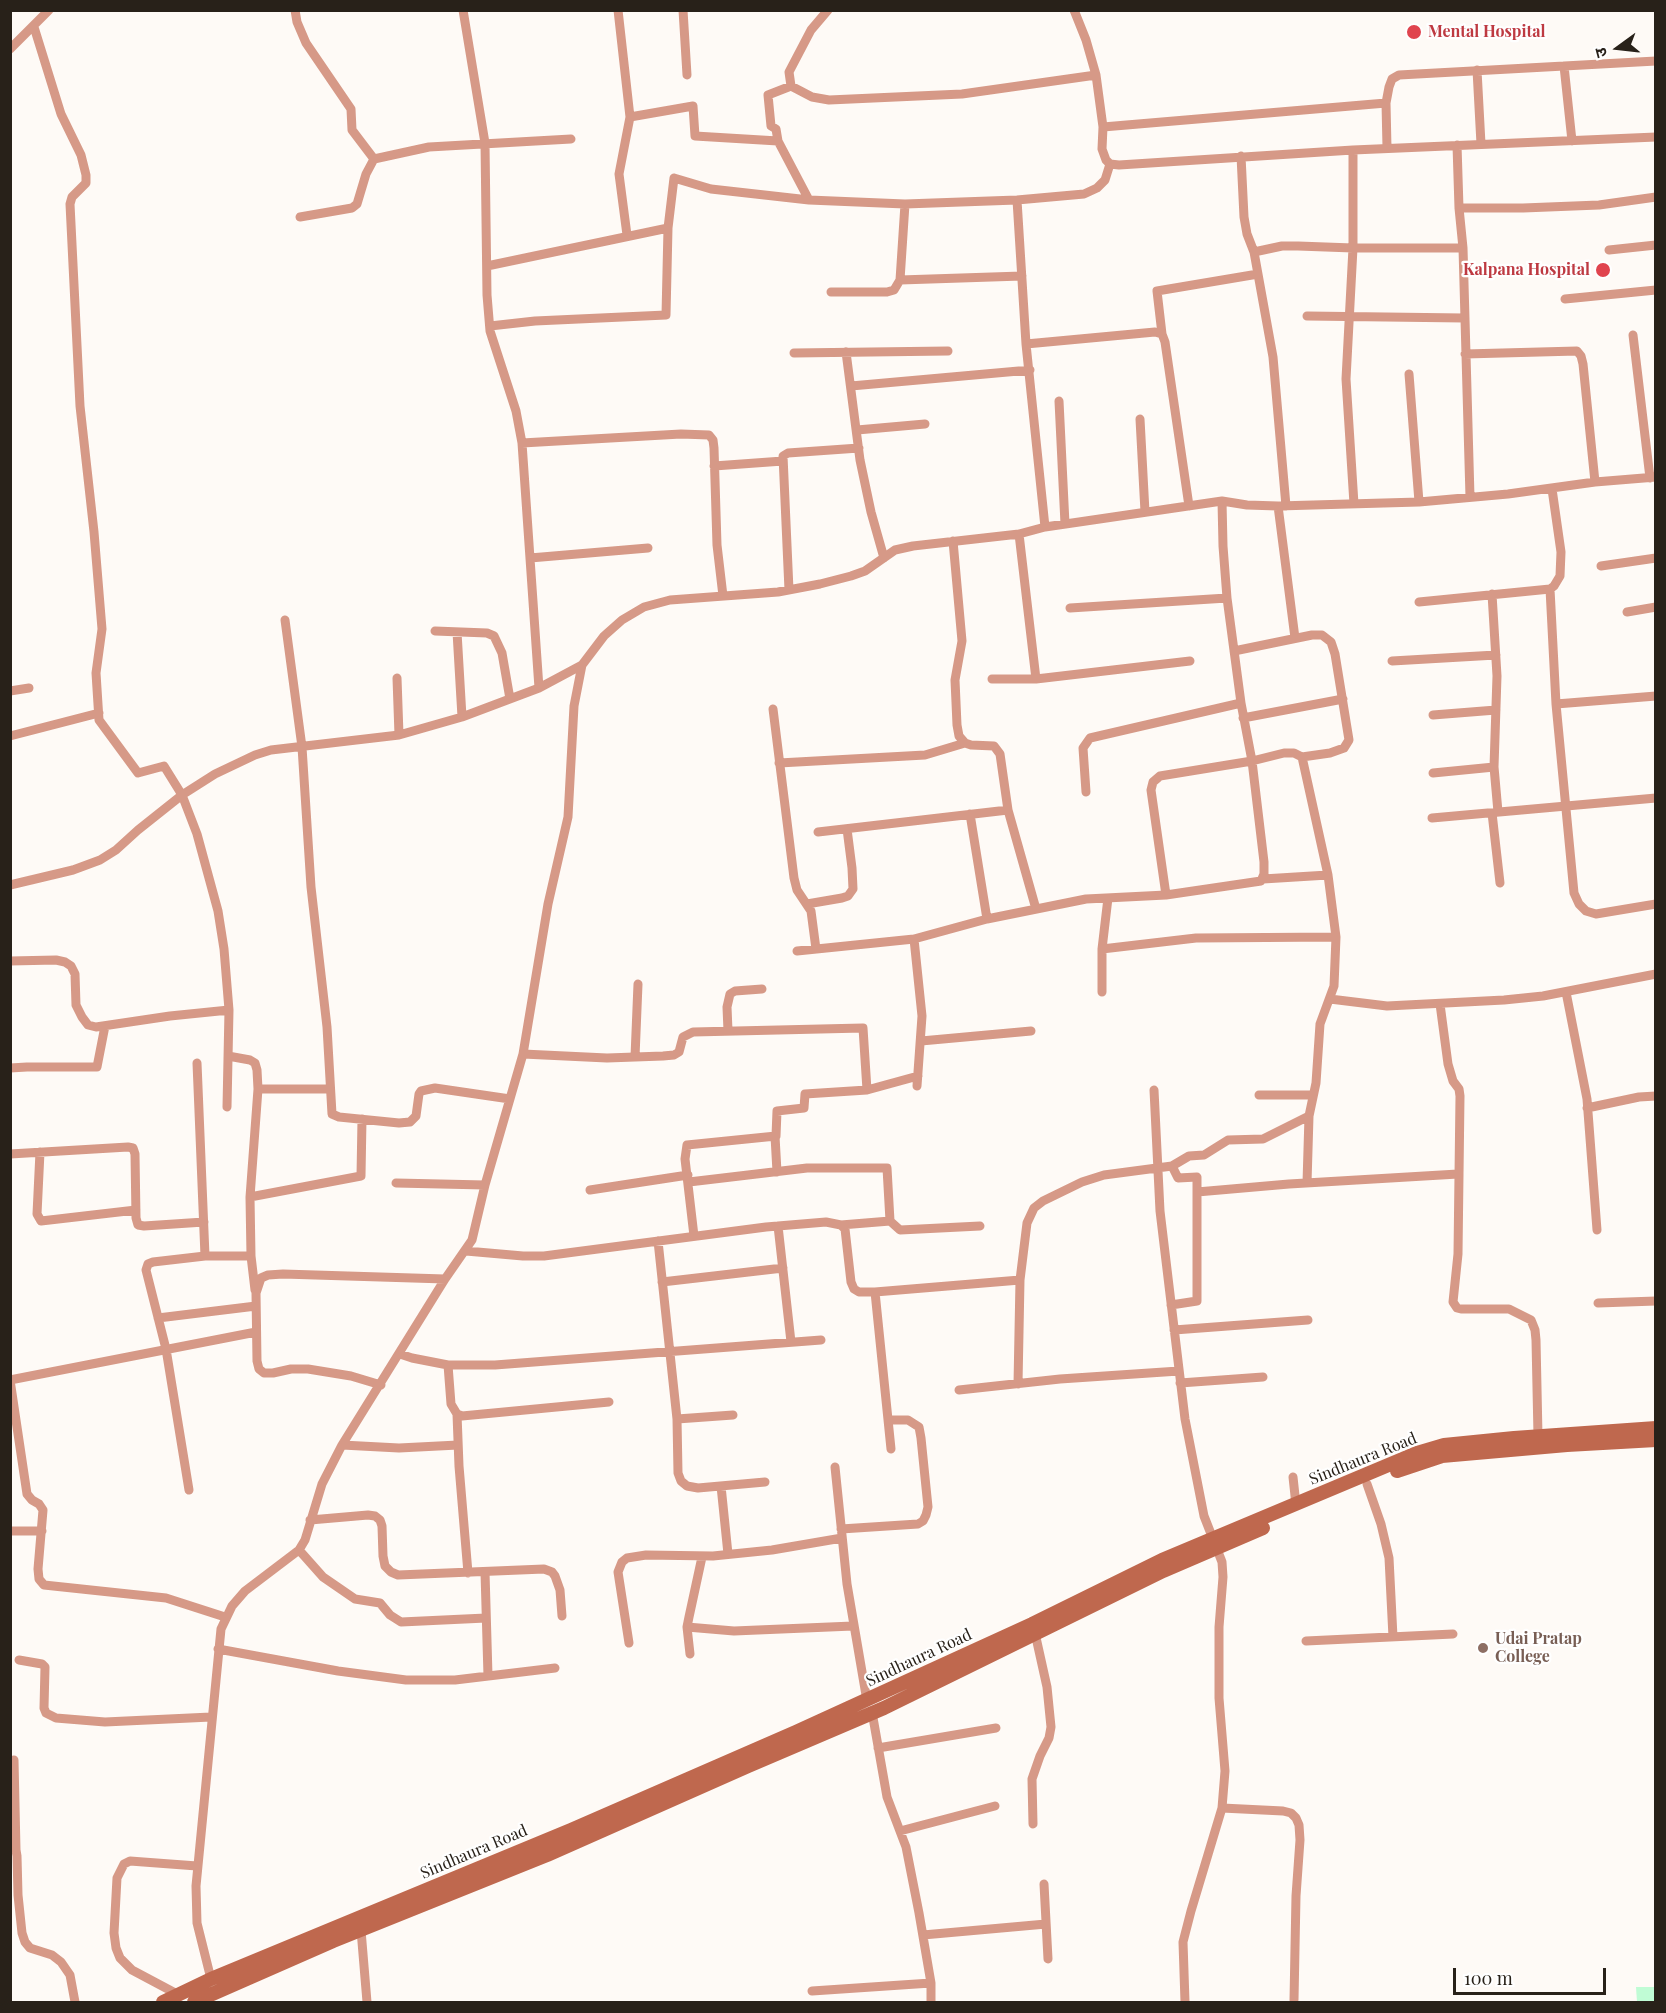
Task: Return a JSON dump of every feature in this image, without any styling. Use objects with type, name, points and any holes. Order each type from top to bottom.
[{"type":"street","points":[[10,49],[49,10]]},
{"type":"street","points":[[295,10],[297,22],[306,43],[351,109],[352,130],[374,159]]},
{"type":"street","points":[[463,10],[485,143],[490,326],[516,411],[522,443],[538,687]]},
{"type":"street","points":[[618,10],[630,117],[619,174],[627,235]]},
{"type":"street","points":[[683,10],[687,75]]},
{"type":"street","points":[[791,86],[789,72],[811,30],[828,10]]},
{"type":"street","points":[[1074,10],[1096,75],[1103,127],[1102,148],[1110,164],[1387,148],[1656,137]]},
{"type":"street","points":[[34,27],[61,114],[81,155],[86,175],[86,183],[72,197],[69,204],[80,406],[102,629],[96,673],[99,720],[138,773],[164,766],[183,795],[197,834],[218,911],[224,949],[229,1010],[226,1107]]},
{"type":"street","points":[[1387,148],[1386,103],[1392,79],[1399,75],[1656,61]]},
{"type":"street","points":[[1564,66],[1572,141]]},
{"type":"street","points":[[1477,70],[1481,144]]},
{"type":"street","points":[[809,200],[778,141],[776,129],[771,126],[768,95],[791,86],[812,97],[829,100],[962,94],[1096,75]]},
{"type":"street","points":[[1103,127],[1386,103]]},
{"type":"street","points":[[630,117],[693,106],[695,136],[778,141]]},
{"type":"street","points":[[300,218],[357,204],[366,174],[374,159],[429,147],[571,139]]},
{"type":"street","points":[[1457,145],[1463,248],[1470,497]]},
{"type":"street","points":[[1353,150],[1353,248],[1346,379],[1354,504]]},
{"type":"street","points":[[1241,156],[1244,217],[1254,252],[1272,357],[1282,506],[1295,639]]},
{"type":"street","points":[[490,326],[535,321],[666,315],[668,228],[674,178],[711,189],[809,200],[905,204],[1017,200],[1084,194],[1097,188],[1105,180],[1110,164]]},
{"type":"street","points":[[1459,208],[1588,206],[1656,197]]},
{"type":"street","points":[[1017,200],[1026,344],[1045,527]]},
{"type":"street","points":[[831,292],[894,290],[900,280],[905,204]]},
{"type":"street","points":[[487,266],[668,228]]},
{"type":"street","points":[[1609,250],[1656,245]]},
{"type":"street","points":[[1254,252],[1282,246],[1463,248]]},
{"type":"street","points":[[1189,506],[1157,291],[1258,274]]},
{"type":"street","points":[[900,280],[1022,276]]},
{"type":"street","points":[[1565,298],[1656,290]]},
{"type":"street","points":[[1307,316],[1464,318]]},
{"type":"street","points":[[1026,344],[1155,332],[1162,334]]},
{"type":"street","points":[[211,1979],[197,1923],[196,1886],[221,1629],[232,1606],[245,1592],[299,1550],[305,1540],[322,1484],[342,1445],[445,1279],[472,1240],[485,1185],[523,1054],[548,904],[568,817],[574,706],[582,665],[604,636],[622,620],[644,607],[670,600],[789,590],[851,576],[865,571],[895,550],[913,546],[1019,534],[1045,527],[1222,501],[1247,505],[1282,506],[1419,502],[1653,477],[1633,335]]},
{"type":"street","points":[[794,353],[948,351]]},
{"type":"street","points":[[1465,354],[1577,351],[1583,364],[1595,482]]},
{"type":"street","points":[[846,352],[859,448],[871,512],[884,558]]},
{"type":"street","points":[[851,386],[1030,370]]},
{"type":"street","points":[[1409,374],[1419,502]]},
{"type":"street","points":[[1059,401],[1065,524]]},
{"type":"street","points":[[1140,419],[1145,512]]},
{"type":"street","points":[[857,430],[925,424]]},
{"type":"street","points":[[522,443],[709,435],[713,440],[717,544],[723,596]]},
{"type":"street","points":[[789,590],[783,456],[788,453],[859,448]]},
{"type":"street","points":[[714,466],[783,461]]},
{"type":"street","points":[[1419,602],[1550,589],[1554,586],[1560,576],[1561,552],[1552,489]]},
{"type":"street","points":[[1222,501],[1227,598],[1243,718],[1252,761],[1264,862],[1263,879]]},
{"type":"street","points":[[1019,534],[1036,679]]},
{"type":"street","points":[[953,542],[962,641],[955,680],[955,713],[959,736],[964,743]]},
{"type":"street","points":[[530,558],[648,548]]},
{"type":"street","points":[[1601,566],[1656,558]]},
{"type":"street","points":[[1550,589],[1556,704],[1574,893],[1579,904],[1586,911],[1596,914],[1656,904]]},
{"type":"street","points":[[1492,594],[1496,655],[1495,812],[1500,883]]},
{"type":"street","points":[[1070,609],[1227,598]]},
{"type":"street","points":[[1626,612],[1656,607]]},
{"type":"street","points":[[285,620],[302,747],[311,887],[327,1027],[330,1108],[334,1116],[399,1123],[413,1121],[421,1091],[435,1088],[510,1099]]},
{"type":"street","points":[[435,631],[487,633],[494,636],[502,653],[510,699]]},
{"type":"street","points":[[457,632],[462,717]]},
{"type":"street","points":[[1166,895],[1151,790],[1153,782],[1160,776],[1252,761],[1284,753],[1294,753],[1302,757],[1330,753],[1344,748],[1349,740],[1331,642],[1322,636],[1312,635],[1234,651]]},
{"type":"street","points":[[1392,661],[1496,655]]},
{"type":"street","points":[[992,679],[1036,679],[1190,661]]},
{"type":"street","points":[[10,885],[72,870],[100,860],[116,850],[183,795],[214,774],[255,755],[271,750],[399,735],[462,717],[510,699],[582,665]]},
{"type":"street","points":[[397,678],[399,735]]},
{"type":"street","points":[[10,691],[29,688]]},
{"type":"street","points":[[1556,704],[1656,696]]},
{"type":"street","points":[[1243,718],[1343,699]]},
{"type":"street","points":[[1086,792],[1083,748],[1090,738],[1241,703]]},
{"type":"street","points":[[773,709],[794,878],[797,890],[811,911],[816,949]]},
{"type":"street","points":[[1433,715],[1496,710]]},
{"type":"street","points":[[10,736],[99,713]]},
{"type":"street","points":[[779,764],[925,755],[964,743],[994,746],[1000,754],[1008,810],[1036,909]]},
{"type":"street","points":[[1302,757],[1328,875],[1336,937],[1334,986],[1320,1024],[1316,1083],[1309,1116],[1306,1183]]},
{"type":"street","points":[[1433,773],[1494,767]]},
{"type":"street","points":[[1432,818],[1656,798]]},
{"type":"street","points":[[818,832],[1008,810]]},
{"type":"street","points":[[970,814],[987,919]]},
{"type":"street","points":[[807,904],[842,898],[848,896],[853,889],[847,829]]},
{"type":"street","points":[[797,951],[914,939],[987,919],[1086,899],[1166,895],[1258,883],[1263,879],[1328,875]]},
{"type":"street","points":[[1102,992],[1102,949],[1108,898]]},
{"type":"street","points":[[1102,949],[1196,938],[1336,937]]},
{"type":"street","points":[[914,939],[922,1016],[917,1086]]},
{"type":"street","points":[[10,961],[56,960],[71,966],[75,974],[76,1005],[88,1025],[105,1026],[229,1010]]},
{"type":"street","points":[[1330,999],[1387,1006],[1504,1000],[1566,992],[1656,974]]},
{"type":"street","points":[[635,1057],[638,984]]},
{"type":"street","points":[[728,1031],[727,1007],[730,994],[762,989]]},
{"type":"street","points":[[1566,992],[1584,1082],[1597,1230]]},
{"type":"street","points":[[1440,1004],[1448,1064],[1460,1096],[1458,1254],[1454,1302],[1456,1308],[1461,1309],[1509,1309],[1531,1320],[1536,1340],[1538,1436]]},
{"type":"street","points":[[10,1068],[97,1067],[105,1026]]},
{"type":"street","points":[[523,1054],[585,1057],[675,1055],[679,1052],[683,1037],[688,1034],[863,1028],[867,1090]]},
{"type":"street","points":[[921,1041],[1031,1031]]},
{"type":"street","points":[[228,1056],[250,1060],[255,1064],[258,1089],[250,1197],[251,1256],[256,1293],[259,1369],[264,1373],[308,1369],[381,1384]]},
{"type":"street","points":[[197,1063],[205,1257]]},
{"type":"street","points":[[777,1172],[775,1136],[777,1111],[804,1108],[805,1094],[867,1090],[918,1076]]},
{"type":"street","points":[[258,1089],[330,1089]]},
{"type":"street","points":[[1154,1090],[1160,1211],[1185,1419],[1201,1503],[1222,1562],[1223,1577],[1219,1627],[1219,1698],[1226,1771],[1222,1808],[1183,1942],[1185,2002]]},
{"type":"street","points":[[1259,1095],[1313,1095]]},
{"type":"street","points":[[1587,1108],[1639,1097],[1656,1096]]},
{"type":"street","points":[[1017,1384],[1020,1280],[1027,1223],[1034,1208],[1043,1201],[1082,1182],[1104,1175],[1172,1166],[1189,1156],[1204,1155],[1228,1140],[1263,1139],[1309,1116]]},
{"type":"street","points":[[250,1197],[361,1176],[362,1119]]},
{"type":"street","points":[[694,1236],[685,1150],[687,1145],[775,1136]]},
{"type":"street","points":[[10,1154],[133,1148],[138,1225],[204,1222]]},
{"type":"street","points":[[40,1152],[37,1214],[41,1221],[136,1210]]},
{"type":"street","points":[[1171,1305],[1197,1301],[1197,1177],[1178,1178],[1172,1166]]},
{"type":"street","points":[[590,1190],[688,1178],[807,1168],[887,1168],[890,1221],[900,1230],[980,1226]]},
{"type":"street","points":[[1197,1192],[1458,1174]]},
{"type":"street","points":[[396,1183],[485,1185]]},
{"type":"street","points":[[465,1251],[544,1256],[778,1226],[826,1222],[841,1225],[890,1221]]},
{"type":"street","points":[[841,1225],[848,1238],[851,1282],[854,1289],[859,1292],[1020,1280]]},
{"type":"street","points":[[778,1226],[791,1342]]},
{"type":"street","points":[[658,1241],[671,1352],[677,1419],[677,1459],[681,1481],[687,1486],[698,1488],[765,1482]]},
{"type":"street","points":[[189,1490],[166,1349],[146,1270],[148,1264],[205,1257],[251,1256]]},
{"type":"street","points":[[662,1282],[783,1268]]},
{"type":"street","points":[[256,1293],[261,1278],[276,1274],[445,1279]]},
{"type":"street","points":[[875,1292],[891,1449]]},
{"type":"street","points":[[1598,1303],[1656,1301]]},
{"type":"street","points":[[158,1318],[256,1306]]},
{"type":"street","points":[[1174,1330],[1308,1320]]},
{"type":"street","points":[[225,1617],[166,1598],[44,1585],[39,1579],[38,1569],[43,1510],[27,1494],[10,1380],[256,1332]]},
{"type":"street","points":[[400,1354],[448,1365],[495,1365],[821,1340]]},
{"type":"street","points":[[448,1365],[451,1404],[457,1414],[468,1573]]},
{"type":"street","points":[[959,1390],[1179,1371]]},
{"type":"street","points":[[1180,1383],[1263,1377]]},
{"type":"street","points":[[457,1414],[473,1416],[609,1402]]},
{"type":"street","points":[[677,1419],[733,1415]]},
{"type":"street","points":[[629,1643],[618,1572],[622,1562],[634,1556],[702,1557],[772,1550],[842,1534],[918,1524],[923,1521],[928,1507],[919,1427],[908,1420],[888,1420]]},
{"type":"street","name":"Sindhaura Road","points":[[163,2002],[211,1979],[870,1707],[1296,1505],[1417,1453],[1444,1445],[1656,1428]]},
{"type":"street","points":[[194,2002],[361,1930],[547,1855],[1035,1633],[1215,1543],[1406,1467],[1442,1456],[1656,1440]]},
{"type":"street","points":[[342,1445],[399,1448],[458,1445]]},
{"type":"street","points":[[835,1467],[846,1584],[887,1797],[908,1858],[931,1983],[931,2002]]},
{"type":"street","points":[[1293,1477],[1296,1505]]},
{"type":"street","points":[[1367,1484],[1381,1524],[1389,1558],[1393,1636]]},
{"type":"street","points":[[721,1486],[728,1554]]},
{"type":"street","points":[[310,1520],[375,1516],[380,1520],[382,1526],[385,1566],[398,1575],[544,1569],[552,1572],[560,1590],[562,1616]]},
{"type":"street","points":[[10,1531],[42,1531]]},
{"type":"street","points":[[299,1550],[322,1577],[355,1599],[380,1603],[390,1615],[401,1622],[486,1618]]},
{"type":"street","points":[[690,1654],[687,1627],[702,1557]]},
{"type":"street","points":[[485,1572],[488,1676]]},
{"type":"street","points":[[687,1627],[734,1630],[854,1626]]},
{"type":"street","points":[[1033,1824],[1032,1779],[1049,1738],[1051,1727],[1047,1687],[1035,1633]]},
{"type":"street","points":[[1306,1641],[1453,1634]]},
{"type":"street","points":[[218,1649],[338,1671],[406,1680],[455,1680],[555,1668]]},
{"type":"street","points":[[19,1660],[42,1664],[45,1667],[44,1708],[46,1713],[56,1718],[105,1722],[211,1717]]},
{"type":"street","points":[[879,1748],[996,1728]]},
{"type":"street","points":[[14,1760],[13,1848],[25,1942],[30,1948],[52,1955],[61,1962],[70,1975],[75,2002]]},
{"type":"street","points":[[900,1831],[995,1806]]},
{"type":"street","points":[[1222,1808],[1283,1811],[1292,1814],[1299,1825],[1294,2000]]},
{"type":"street","points":[[179,1995],[132,1970],[120,1958],[114,1933],[117,1878],[124,1864],[130,1861],[197,1866]]},
{"type":"street","points":[[1044,1884],[1048,1959]]},
{"type":"street","points":[[923,1935],[1046,1924]]},
{"type":"street","points":[[361,1930],[367,2002]]},
{"type":"street","points":[[812,1991],[931,1983]]},
{"type":"green space","points":[[1636,1987],[1655,1987],[1655,2002],[1637,2002]]},
{"type":"place","name":"Mental Hospital","points":[[1414,32]]},
{"type":"place","name":"Kalpana Hospital","points":[[1603,270]]},
{"type":"place","name":"Udai Pratap College","points":[[1483,1648]]}]
